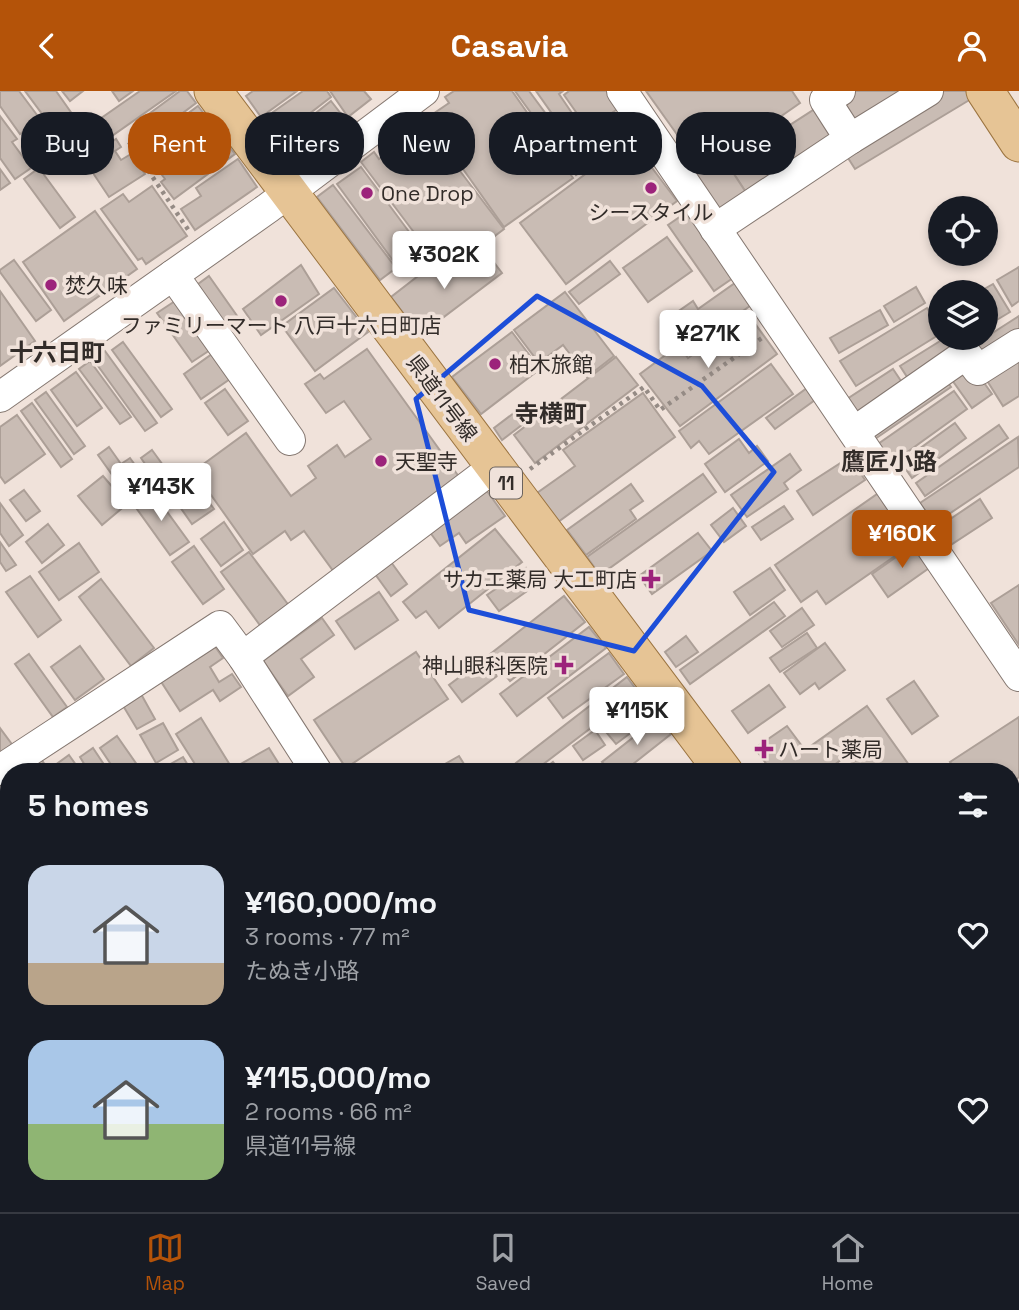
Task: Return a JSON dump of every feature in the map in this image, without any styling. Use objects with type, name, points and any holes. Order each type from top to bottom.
[{"type":"main road","name":"県道11号線","points":[[213,91],[289,193],[508,471],[718,763]]},
{"type":"main road","points":[[985,91],[1019,143]]},
{"type":"street","points":[[0,397],[289,193],[425,91]]},
{"type":"street","points":[[622,91],[1019,676]]},
{"type":"street","points":[[840,91],[825,100],[850,139]]},
{"type":"street","points":[[715,229],[850,139],[928,91]]},
{"type":"street","points":[[173,275],[290,440]]},
{"type":"street","points":[[854,432],[966,353],[978,370],[1019,344]]},
{"type":"street","points":[[243,657],[508,471]]},
{"type":"street","points":[[11,763],[220,626],[311,763]]},
{"type":"path","points":[[151,175],[194,238]]},
{"type":"path","points":[[508,471],[644,387],[660,410],[781,324]]},
{"type":"highlighted area","points":[[537,296],[702,386],[774,472],[634,651],[469,610],[416,399]]},
{"type":"building","points":[[0,91],[19,91],[35,112],[21,112],[20,134],[0,106]]},
{"type":"building","points":[[25,91],[56,91],[71,112],[41,112]]},
{"type":"building","points":[[62,91],[83,91],[70,101]]},
{"type":"building","points":[[112,91],[133,91],[119,101]]},
{"type":"building","points":[[140,91],[176,91],[146,112],[128,112],[128,125],[114,134],[114,112],[110,112]]},
{"type":"building","points":[[180,91],[187,91],[196,103],[184,112],[152,112]]},
{"type":"building","points":[[253,91],[297,91],[268,112],[257,112],[246,96]]},
{"type":"building","points":[[303,91],[327,91],[331,97],[312,112],[273,112]]},
{"type":"building","points":[[330,91],[364,91],[371,99],[354,112],[345,112]]},
{"type":"building","points":[[454,91],[512,91],[527,112],[489,112],[489,175],[571,175],[573,178],[504,227],[467,175],[475,175],[475,112],[436,112],[449,103],[445,97]]},
{"type":"building","points":[[515,91],[529,91],[545,112],[530,112]]},
{"type":"building","points":[[536,91],[563,91],[559,94],[571,112],[551,112]]},
{"type":"building","points":[[569,91],[607,91],[619,108],[613,112],[576,112],[564,95]]},
{"type":"building","points":[[646,91],[792,91],[800,103],[787,112],[676,112],[676,133]]},
{"type":"building","points":[[848,91],[919,91],[851,132],[832,101]]},
{"type":"building","points":[[941,91],[966,91],[971,99],[855,169],[843,150]]},
{"type":"building","points":[[331,101],[340,112],[317,112]]},
{"type":"building","points":[[821,105],[841,136],[796,166],[796,121]]},
{"type":"building","points":[[198,106],[203,112],[190,112]]},
{"type":"building","points":[[0,116],[17,139],[12,142],[21,154],[21,175],[15,179],[0,158]]},
{"type":"building","points":[[116,139],[121,147],[115,151],[121,160],[128,156],[128,175],[143,175],[109,197],[94,175],[114,175],[114,140]]},
{"type":"building","points":[[374,152],[378,158],[378,175],[463,175],[504,229],[467,257],[461,250],[453,256],[436,234],[422,243],[364,166],[364,160]]},
{"type":"building","points":[[238,159],[245,169],[245,175],[249,175],[257,187],[195,230],[181,209],[201,196],[196,188],[215,175],[231,175],[231,164]]},
{"type":"building","points":[[0,169],[10,183],[0,190]]},
{"type":"building","points":[[364,171],[421,248],[397,266],[337,184],[350,175],[364,175]]},
{"type":"building","points":[[29,175],[44,175],[75,217],[60,228],[24,179]]},
{"type":"building","points":[[162,175],[207,175],[174,199],[161,182],[165,179]]},
{"type":"building","points":[[584,175],[657,175],[677,201],[566,284],[520,223]]},
{"type":"building","points":[[694,175],[735,175],[749,197],[721,215]]},
{"type":"building","points":[[735,175],[782,175],[749,197]]},
{"type":"building","points":[[333,185],[396,268],[380,280],[317,197]]},
{"type":"building","points":[[152,186],[187,236],[146,264],[142,258],[138,260],[101,209],[123,194],[129,202]]},
{"type":"building","points":[[95,211],[137,269],[64,321],[23,262]]},
{"type":"building","points":[[687,212],[733,278],[714,291],[668,225]]},
{"type":"building","points":[[667,237],[692,271],[648,302],[623,268]]},
{"type":"building","points":[[483,248],[502,273],[420,335],[391,297],[431,266],[441,280]]},
{"type":"building","points":[[14,260],[51,310],[36,321],[0,272]]},
{"type":"building","points":[[610,261],[620,274],[579,304],[569,292]]},
{"type":"building","name":"ファミリーマート 八戸十六日町店","points":[[301,265],[319,294],[261,335],[243,309]]},
{"type":"building","points":[[1019,267],[1019,301],[1012,306],[997,280]]},
{"type":"building","points":[[209,276],[240,320],[225,330],[194,287]]},
{"type":"building","points":[[735,283],[751,305],[689,351],[666,320],[693,301],[698,309]]},
{"type":"building","points":[[916,287],[925,303],[894,322],[884,306]]},
{"type":"building","points":[[334,288],[368,332],[315,371],[282,326]]},
{"type":"building","points":[[0,291],[35,341],[0,366]]},
{"type":"building","points":[[565,292],[614,356],[587,377],[563,345],[539,363],[514,330]]},
{"type":"building","points":[[998,292],[1010,312],[998,319]]},
{"type":"building","points":[[175,301],[210,350],[192,362],[157,313]]},
{"type":"building","points":[[880,310],[888,325],[839,353],[830,338]]},
{"type":"building","points":[[928,310],[928,341],[856,386],[840,361]]},
{"type":"building","points":[[748,314],[777,354],[680,426],[640,374],[679,345],[688,358]]},
{"type":"building","points":[[1019,316],[1019,341],[977,367],[966,350],[998,350],[998,329]]},
{"type":"building","points":[[512,332],[540,369],[481,414],[452,377]]},
{"type":"building","points":[[123,342],[172,409],[161,417],[112,350]]},
{"type":"building","points":[[1019,346],[1019,396],[1003,406],[981,371]]},
{"type":"building","name":"天聖寺","points":[[367,349],[462,481],[334,572],[304,531],[291,540],[285,531],[253,554],[194,471],[246,433],[291,496],[316,478],[308,466],[337,445],[345,457],[371,439],[344,401],[326,413],[305,384],[320,374],[324,379]]},
{"type":"building","points":[[928,349],[956,350],[958,353],[911,383],[900,366]]},
{"type":"building","points":[[105,351],[157,423],[145,431],[93,359]]},
{"type":"building","points":[[212,354],[230,379],[201,399],[184,374]]},
{"type":"building","points":[[616,357],[638,385],[535,463],[514,435]]},
{"type":"building","points":[[967,359],[992,394],[972,408],[947,373]]},
{"type":"building","points":[[90,361],[131,417],[120,424],[79,369]]},
{"type":"building","points":[[771,364],[793,394],[709,454],[699,441],[691,448],[679,431]]},
{"type":"building","points":[[893,369],[907,390],[861,420],[847,399]]},
{"type":"building","points":[[76,372],[102,408],[77,426],[51,390]]},
{"type":"building","points":[[943,376],[951,387],[875,439],[867,428]]},
{"type":"building","points":[[807,388],[815,400],[775,429],[766,418]]},
{"type":"building","points":[[225,389],[248,421],[228,435],[205,403]]},
{"type":"building","points":[[954,391],[967,409],[892,463],[878,444]]},
{"type":"building","points":[[46,392],[85,446],[74,454],[35,400]]},
{"type":"building","points":[[643,393],[675,437],[558,522],[537,493],[575,466],[563,450]]},
{"type":"building","points":[[32,403],[72,459],[61,467],[21,411]]},
{"type":"building","points":[[527,403],[535,415],[502,440],[494,428]]},
{"type":"building","points":[[17,415],[45,454],[5,483],[0,476],[0,427]]},
{"type":"building","points":[[955,423],[966,438],[912,478],[901,462]]},
{"type":"building","points":[[999,425],[1008,438],[925,496],[916,483]]},
{"type":"building","points":[[1018,437],[1019,467],[934,524],[920,503]]},
{"type":"building","points":[[739,439],[749,453],[757,446],[768,461],[725,492],[705,464]]},
{"type":"building","points":[[109,447],[121,464],[130,458],[148,483],[128,497],[98,455]]},
{"type":"building","points":[[152,450],[168,472],[156,480],[141,458]]},
{"type":"building","points":[[790,454],[801,470],[784,483],[788,489],[747,517],[731,495]]},
{"type":"building","points":[[850,457],[865,480],[813,515],[797,491]]},
{"type":"building","points":[[184,468],[214,509],[192,524],[163,483]]},
{"type":"building","points":[[703,474],[716,492],[600,575],[587,557]]},
{"type":"building","points":[[103,476],[127,504],[102,525],[78,496]]},
{"type":"building","points":[[631,484],[643,501],[630,510],[636,519],[586,555],[567,530]]},
{"type":"building","points":[[24,490],[40,511],[26,521],[10,500]]},
{"type":"building","points":[[152,491],[189,542],[170,555],[134,505]]},
{"type":"building","points":[[487,491],[505,516],[466,543],[459,533],[440,546],[429,531]]},
{"type":"building","points":[[880,492],[915,542],[826,604],[817,591],[801,602],[775,565]]},
{"type":"building","points":[[980,499],[992,518],[946,548],[934,530]]},
{"type":"building","points":[[0,503],[23,535],[9,546],[0,533]]},
{"type":"building","points":[[784,506],[793,519],[761,540],[752,527]]},
{"type":"building","points":[[733,508],[746,526],[724,542],[711,525]]},
{"type":"building","points":[[224,522],[243,550],[221,566],[201,539]]},
{"type":"building","points":[[48,524],[64,545],[42,563],[26,542]]},
{"type":"building","points":[[495,529],[522,562],[439,628],[426,611],[416,618],[403,602]]},
{"type":"building","points":[[698,533],[712,551],[652,594],[639,576]]},
{"type":"building","points":[[0,542],[16,565],[6,571],[0,562]]},
{"type":"building","points":[[79,543],[99,572],[59,600],[39,572]]},
{"type":"building","points":[[916,543],[932,566],[888,597],[872,574]]},
{"type":"building","points":[[194,546],[224,589],[203,604],[172,562]]},
{"type":"building","points":[[249,552],[290,607],[262,628],[221,572]]},
{"type":"building","points":[[391,562],[407,584],[391,596],[375,574]]},
{"type":"building","points":[[526,568],[537,584],[499,611],[487,595]]},
{"type":"building","points":[[770,568],[785,590],[750,615],[734,592]]},
{"type":"building","points":[[30,576],[61,620],[38,637],[6,592]]},
{"type":"building","points":[[101,579],[154,648],[131,666],[79,597]]},
{"type":"building","points":[[1019,585],[1019,645],[991,603]]},
{"type":"building","points":[[379,592],[398,620],[355,649],[336,621]]},
{"type":"building","points":[[564,596],[585,622],[510,681],[489,655]]},
{"type":"building","points":[[774,602],[785,616],[690,684],[680,670]]},
{"type":"building","points":[[802,608],[814,625],[782,647],[770,631]]},
{"type":"building","points":[[322,618],[334,635],[301,659],[314,677],[288,696],[263,661]]},
{"type":"building","points":[[589,627],[606,648],[517,716],[500,694]]},
{"type":"building","points":[[807,633],[817,648],[780,672],[770,658]]},
{"type":"building","points":[[686,636],[698,652],[676,667],[665,652]]},
{"type":"building","points":[[825,643],[845,670],[819,689],[815,683],[800,694],[784,673]]},
{"type":"building","points":[[214,645],[223,658],[210,667],[219,682],[232,674],[241,687],[220,701],[213,690],[180,711],[160,680]]},
{"type":"building","points":[[80,646],[104,679],[75,700],[51,667]]},
{"type":"building","points":[[416,652],[448,699],[353,763],[343,763],[314,720]]},
{"type":"building","points":[[609,653],[624,674],[563,718],[548,698]]},
{"type":"building","points":[[29,654],[67,707],[53,717],[15,664]]},
{"type":"building","points":[[484,659],[497,676],[462,702],[449,685]]},
{"type":"building","points":[[627,677],[638,692],[545,763],[516,763]]},
{"type":"building","points":[[914,681],[938,716],[912,734],[887,699]]},
{"type":"building","points":[[769,685],[785,707],[748,733],[732,711]]},
{"type":"building","points":[[141,694],[155,719],[137,729],[122,704]]},
{"type":"building","points":[[643,694],[657,713],[616,744],[601,726]]},
{"type":"building","points":[[867,706],[908,763],[852,763],[856,760],[851,753],[837,763],[766,763],[755,748],[787,726],[805,750]]},
{"type":"building","points":[[1019,717],[1019,763],[950,762]]},
{"type":"building","points":[[201,718],[229,763],[194,763],[176,734]]},
{"type":"building","points":[[658,718],[671,734],[634,763],[602,762]]},
{"type":"building","points":[[163,723],[178,750],[156,763],[140,735]]},
{"type":"building","points":[[0,728],[14,747],[0,757]]},
{"type":"building","points":[[595,730],[605,745],[583,760],[573,746]]},
{"type":"building","points":[[117,736],[136,763],[110,763],[100,748]]},
{"type":"building","points":[[93,748],[103,763],[84,763],[80,757]]},
{"type":"building","points":[[269,748],[278,763],[242,763]]},
{"type":"building","points":[[69,755],[75,763],[58,763]]},
{"type":"building","points":[[459,756],[463,763],[447,763]]},
{"type":"building","points":[[183,757],[187,763],[172,763]]},
{"type":"place","name":"シースタイル","points":[[651,188]]},
{"type":"place","name":"One Drop","points":[[367,193]]},
{"type":"place","name":"焚久味","points":[[51,285]]},
{"type":"place","name":"ファミリーマート 八戸十六日町店","points":[[281,301]]},
{"type":"place","name":"柏木旅館","points":[[495,364]]},
{"type":"place","name":"天聖寺","points":[[381,461]]},
{"type":"place","name":"サカエ薬局 大工町店","points":[[651,579]]},
{"type":"place","name":"神山眼科医院","points":[[564,665]]},
{"type":"place","name":"ハート薬局","points":[[764,749]]},
{"type":"district","name":"十六日町","points":[[57,352]]},
{"type":"district","name":"寺横町","points":[[551,413]]},
{"type":"district","name":"鷹匠小路","points":[[889,461]]}]
